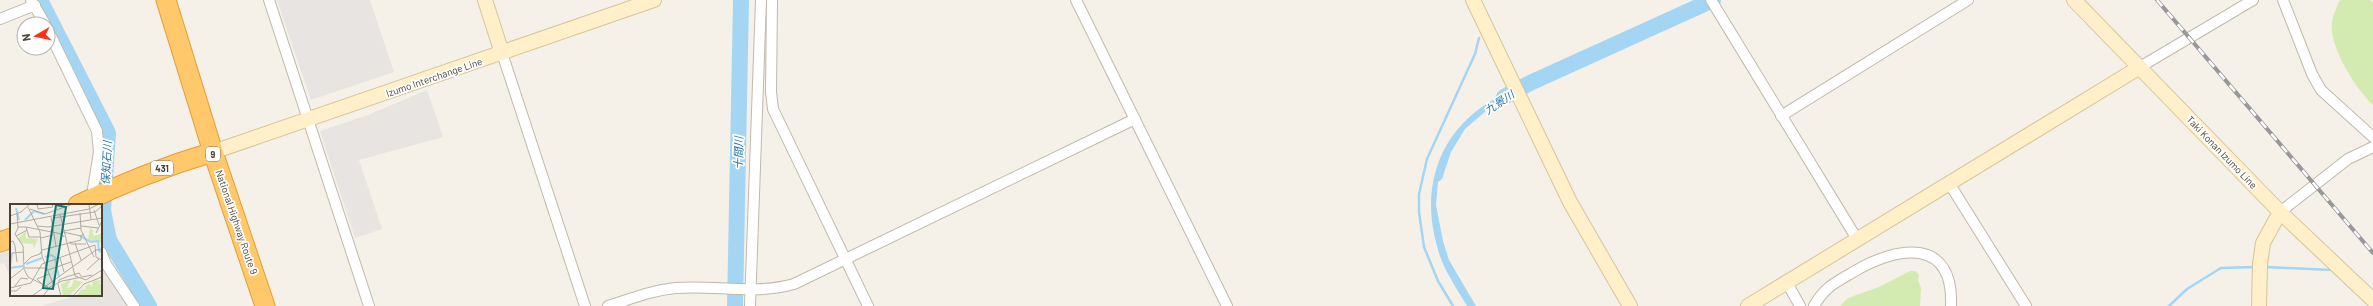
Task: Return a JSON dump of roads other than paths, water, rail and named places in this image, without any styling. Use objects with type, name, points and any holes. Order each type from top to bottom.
[{"type":"highway","name":"National Highway Route 9","points":[[166,0],[213,152],[265,306]]},
{"type":"highway","name":"431","points":[[94,199],[168,166],[213,152]]},
{"type":"highway","points":[[0,242],[10,238]]},
{"type":"street","points":[[270,0],[369,306]]},
{"type":"street","points":[[485,0],[585,306]]},
{"type":"street","name":"Izumo Interchange Line","points":[[213,152],[654,0]]},
{"type":"street","points":[[750,306],[749,290],[761,0]]},
{"type":"street","points":[[1076,0],[1227,306]]},
{"type":"street","points":[[1472,0],[1570,202],[1630,306]]},
{"type":"street","points":[[1781,116],[1968,0]]},
{"type":"street","name":"Taki Konan Izumo Line","points":[[2074,0],[2280,212],[2373,300]]},
{"type":"street","points":[[1748,306],[1786,281],[2253,0]]},
{"type":"street","points":[[2282,0],[2295,27],[2312,74],[2321,90],[2373,137]]},
{"type":"street","points":[[773,2],[771,92],[773,109],[868,306]]},
{"type":"street","points":[[0,19],[33,3],[40,16]]},
{"type":"street","points":[[1713,5],[1858,239]]},
{"type":"street","points":[[56,46],[97,131],[99,152],[94,199]]},
{"type":"street","points":[[608,306],[642,294],[676,288],[749,290],[776,288],[794,284],[1135,118]]},
{"type":"street","points":[[2259,306],[2260,264],[2263,243],[2280,212],[2348,159],[2373,148]]},
{"type":"street","points":[[1949,183],[2026,306]]},
{"type":"street","points":[[1814,306],[1825,289],[1861,268],[1899,252],[1928,254],[1937,260],[1950,280],[1951,306]]},
{"type":"street","points":[[102,254],[106,264],[134,306]]},
{"type":"street","points":[[1786,281],[1800,306]]},
{"type":"water","points":[[1509,92],[1511,96],[1494,104],[1465,129],[1451,152],[1442,179],[1438,182],[1436,205],[1443,241],[1449,260],[1476,306],[1467,306],[1442,262],[1437,246],[1432,222],[1431,198],[1435,175],[1442,154],[1453,135],[1468,118],[1487,104]]},
{"type":"waterway","name":"保知石川","points":[[40,0],[108,133],[103,210],[109,240],[149,306]]},
{"type":"waterway","name":"十間川","points":[[735,306],[741,0]]},
{"type":"waterway","name":"九景川","points":[[1504,97],[1530,83],[1713,0]]},
{"type":"waterway","points":[[1453,306],[1438,281],[1424,247],[1419,212],[1419,194],[1427,159],[1475,54],[1479,38]]},
{"type":"waterway","points":[[2169,306],[2187,289],[2221,268],[2255,267]]},
{"type":"waterway","points":[[2264,267],[2333,270]]},
{"type":"railway","points":[[2157,0],[2373,253]]}]
